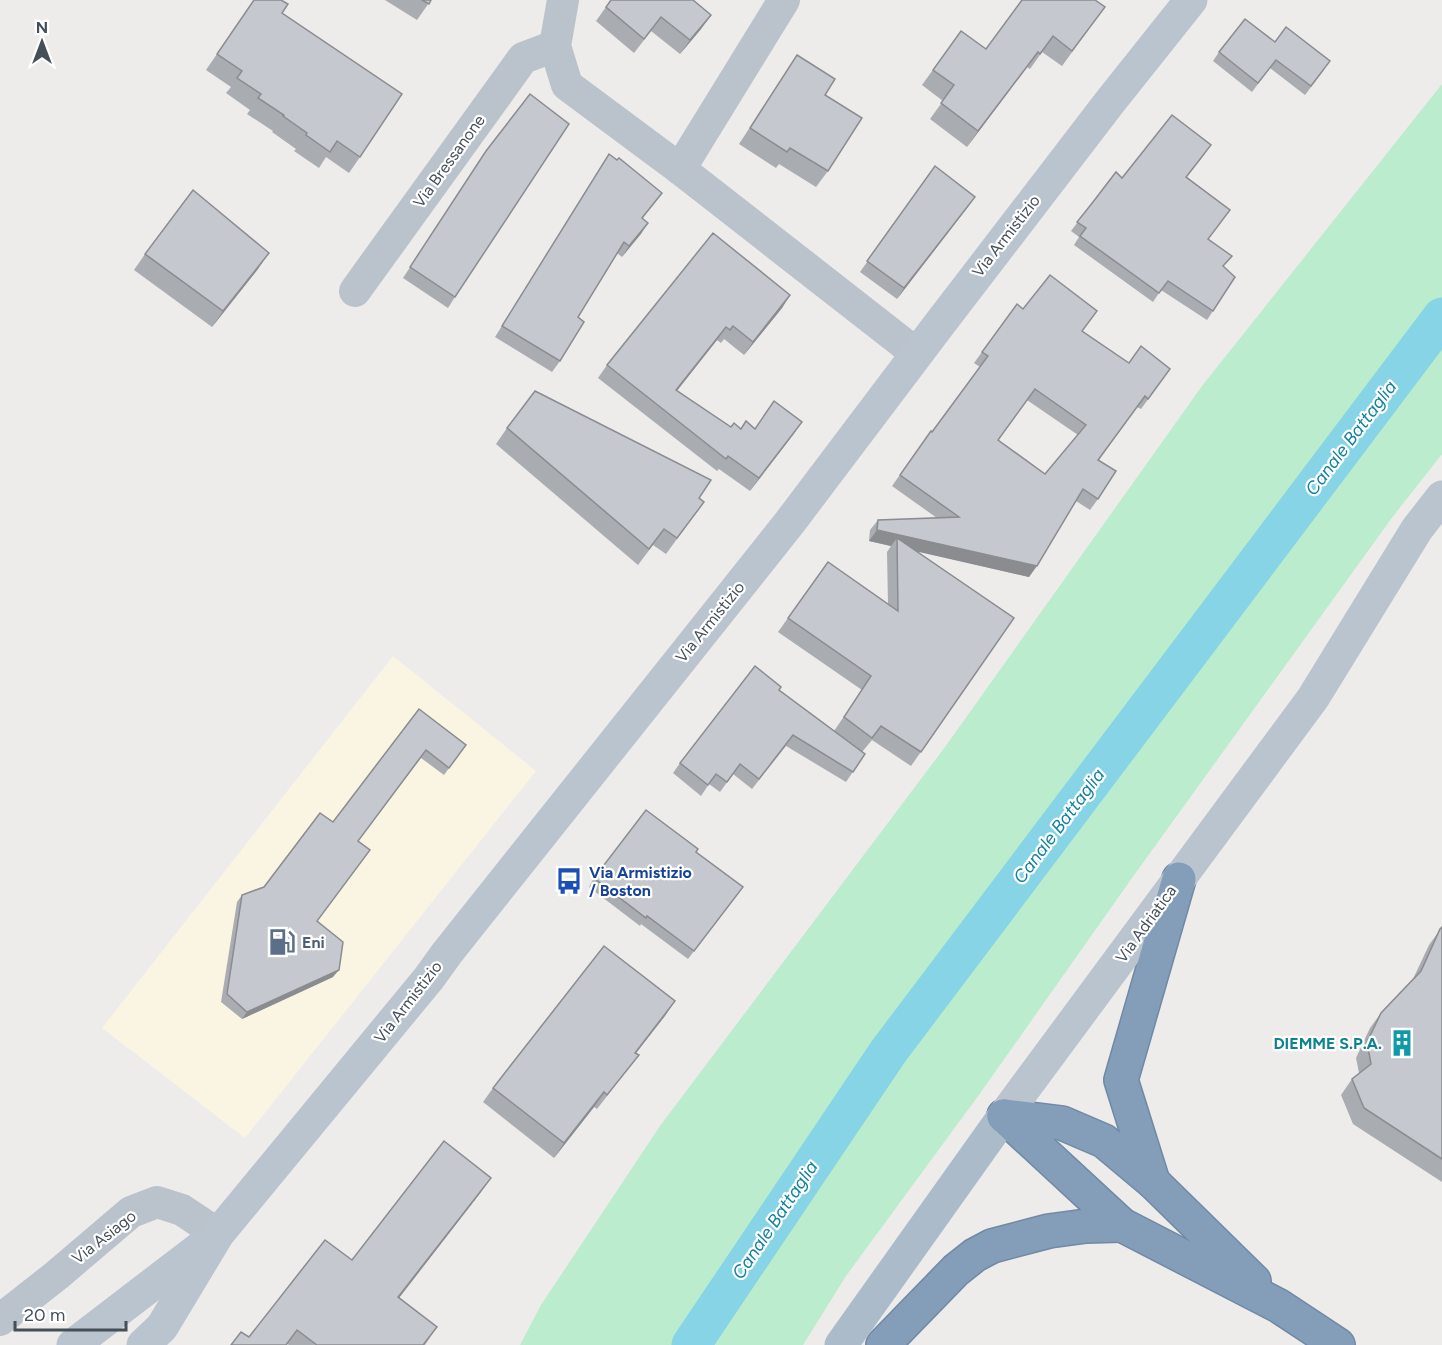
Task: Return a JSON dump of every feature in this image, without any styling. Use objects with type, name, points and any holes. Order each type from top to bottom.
[{"type":"highway","points":[[1153,1182],[1121,1080],[1179,879]]},
{"type":"highway","points":[[1004,1116],[1062,1123],[1104,1141],[1153,1182],[1279,1306]]},
{"type":"highway","points":[[1004,1116],[1122,1225],[1279,1306],[1338,1345]]},
{"type":"highway","points":[[883,1345],[956,1270],[975,1255],[992,1246],[1049,1231],[1086,1226],[1122,1225]]},
{"type":"main road","name":"Via Adriatica","points":[[841,1345],[1004,1116]]},
{"type":"street","points":[[563,0],[555,46],[567,85],[680,169],[917,354]]},
{"type":"street","points":[[680,169],[784,0]]},
{"type":"street","name":"Via Armistizio","points":[[143,1345],[162,1327],[218,1234],[429,978],[783,531],[1109,103],[1191,0]]},
{"type":"street","name":"Via Bressanone","points":[[355,291],[523,58],[555,46]]},
{"type":"street","name":"Via Adriatica","points":[[1004,1116],[1313,698],[1417,529],[1442,497]]},
{"type":"street","name":"Via Asiago","points":[[0,1320],[131,1212],[157,1202],[183,1210],[218,1234]]},
{"type":"street","name":"Via Armistizio","points":[[73,1345],[218,1234]]},
{"type":"shaded area","points":[[393,656],[536,771],[245,1138],[102,1028]]},
{"type":"green space","points":[[1442,84],[1442,454],[1391,519],[981,1092],[846,1276],[803,1345],[520,1345],[541,1305],[660,1126],[945,747],[1202,386]]},
{"type":"building","points":[[254,0],[281,0],[288,4],[282,13],[402,94],[360,157],[337,141],[330,152],[306,135],[307,133],[284,115],[258,98],[261,94],[237,78],[242,71],[217,54]]},
{"type":"building","points":[[611,0],[693,0],[711,15],[690,40],[661,17],[644,39],[606,7]]},
{"type":"building","points":[[1022,0],[1095,0],[1105,7],[1072,51],[1053,36],[1040,54],[1038,52],[978,131],[941,103],[954,85],[933,70],[961,31],[986,49]]},
{"type":"building","points":[[1245,19],[1275,42],[1286,27],[1330,61],[1311,86],[1276,60],[1258,83],[1219,52]]},
{"type":"building","points":[[797,55],[835,79],[825,95],[862,118],[828,171],[790,148],[787,152],[750,128]]},
{"type":"building","points":[[530,94],[569,124],[455,297],[410,267],[486,151]]},
{"type":"building","points":[[1172,115],[1211,145],[1186,177],[1230,210],[1208,239],[1232,256],[1223,266],[1235,277],[1213,311],[1168,281],[1159,293],[1080,236],[1086,228],[1077,222],[1116,172],[1122,178]]},
{"type":"building","points":[[609,154],[617,160],[619,158],[662,193],[642,218],[648,223],[629,246],[624,242],[578,317],[584,322],[560,361],[502,326]]},
{"type":"building","points":[[935,166],[975,197],[904,288],[867,261]]},
{"type":"building","points":[[193,190],[269,253],[223,311],[145,254]]},
{"type":"building","points":[[713,233],[790,295],[753,342],[733,326],[730,330],[726,327],[676,390],[731,427],[734,423],[741,429],[746,421],[755,429],[774,401],[802,422],[759,478],[728,456],[726,459],[607,365]]},
{"type":"building","points":[[1050,275],[1097,311],[1082,331],[1129,363],[1141,346],[1170,369],[1148,399],[1145,396],[1098,460],[1116,471],[1098,499],[1083,489],[1037,566],[877,530],[878,520],[959,517],[900,475],[988,356],[982,352],[1017,304],[1023,309]],"holes":[[[1035,389],[1086,425],[1045,474],[998,440]]]},
{"type":"building","points":[[535,391],[711,480],[699,498],[704,502],[677,538],[664,529],[649,549],[507,428]]},
{"type":"building","points":[[897,538],[1014,618],[921,752],[881,726],[872,738],[844,717],[871,676],[788,618],[828,562],[898,611]]},
{"type":"building","points":[[755,666],[781,687],[779,690],[865,754],[853,772],[793,735],[759,779],[740,764],[727,782],[716,774],[708,785],[680,763]]},
{"type":"building","points":[[419,709],[466,745],[449,768],[426,750],[358,841],[370,850],[317,921],[343,942],[339,970],[247,1012],[227,994],[242,895],[264,887],[320,813],[333,822]]},
{"type":"building","points":[[646,810],[698,849],[696,852],[743,887],[694,951],[594,878]]},
{"type":"building","name":"DIEMME S.P.A.","points":[[1442,927],[1442,1159],[1364,1108],[1352,1079],[1371,1064],[1367,1042],[1381,1013],[1421,971]]},
{"type":"building","points":[[604,946],[675,1001],[635,1053],[639,1055],[607,1095],[604,1092],[564,1143],[493,1088]]},
{"type":"building","points":[[444,1141],[491,1178],[398,1297],[437,1327],[423,1345],[317,1345],[297,1330],[286,1345],[231,1345],[241,1332],[249,1337],[325,1240],[352,1260]]},
{"type":"waterway","name":"Canale Battaglia","points":[[691,1345],[888,1052],[1442,317]]},
{"type":"place","name":"Via Armistizio / Boston","points":[[569,881]]},
{"type":"place","name":"Eni","points":[[282,942]]},
{"type":"place","name":"DIEMME S.P.A.","points":[[1402,1043]]}]
